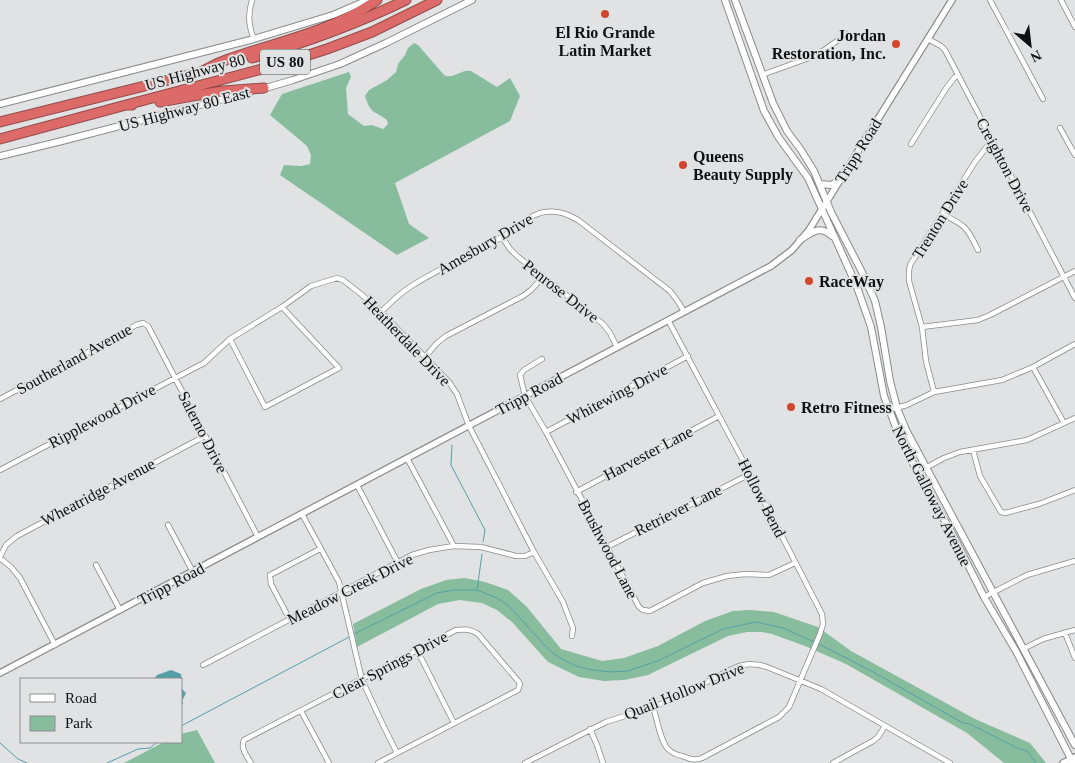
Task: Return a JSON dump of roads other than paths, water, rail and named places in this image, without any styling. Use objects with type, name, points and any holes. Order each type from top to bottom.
[{"type":"highway","points":[[201,72],[225,60],[329,26],[377,0]]},
{"type":"highway","name":"US Highway 80","points":[[201,72],[303,43],[352,25],[406,0]]},
{"type":"highway","name":"US Highway 80","points":[[126,105],[328,49],[372,32],[437,0]]},
{"type":"highway","name":"US 80","points":[[0,122],[201,72]]},
{"type":"highway","points":[[126,105],[156,103],[224,91],[264,88]]},
{"type":"highway","name":"US 80","points":[[0,139],[126,105]]},
{"type":"highway","points":[[0,118],[19,117]]},
{"type":"main road","points":[[0,104],[254,39],[333,15],[359,2],[368,0]]},
{"type":"main road","name":"US Highway 80 East","points":[[0,156],[293,80],[340,64],[472,0]]},
{"type":"main road","name":"North Galloway Avenue","points":[[725,0],[764,110],[779,138],[808,178],[865,308],[871,327],[880,380],[888,410],[897,430],[1073,760]]},
{"type":"main road","name":"North Galloway Avenue","points":[[735,0],[773,103],[784,125],[814,171],[875,302],[890,380],[897,408],[906,430],[1075,745]]},
{"type":"main road","points":[[748,67],[758,63]]},
{"type":"main road","points":[[752,78],[762,75]]},
{"type":"main road","points":[[820,184],[831,185],[840,180]]},
{"type":"main road","points":[[800,240],[814,231],[820,230],[829,233],[836,240]]},
{"type":"main road","points":[[874,344],[884,343]]},
{"type":"street","points":[[252,0],[249,20],[250,30],[254,39]]},
{"type":"street","name":"Tripp Road","points":[[0,673],[771,266],[792,250],[809,230],[952,0]]},
{"type":"street","points":[[990,0],[1043,99]]},
{"type":"street","points":[[1061,0],[1075,27]]},
{"type":"street","points":[[762,75],[817,55],[847,34]]},
{"type":"street","name":"Creighton Drive","points":[[928,39],[945,50],[1075,298]]},
{"type":"street","points":[[911,144],[947,87],[958,76]]},
{"type":"street","points":[[1060,128],[1075,156]]},
{"type":"street","name":"Trenton Drive","points":[[934,392],[926,361],[922,327],[909,281],[910,265],[975,162],[992,140]]},
{"type":"street","name":"Amesbury Drive","points":[[380,312],[397,296],[413,285],[544,212],[562,212],[578,220],[670,291],[684,312]]},
{"type":"street","points":[[942,214],[967,229],[978,250]]},
{"type":"street","name":"Penrose Drive","points":[[502,237],[517,256],[603,324],[618,347]]},
{"type":"street","points":[[922,327],[978,320],[990,316],[1075,271]]},
{"type":"street","points":[[425,357],[446,336],[523,296],[543,277]]},
{"type":"street","name":"Heatherdale Drive","points":[[204,363],[230,339],[282,308],[311,286],[337,278],[343,280],[380,312],[449,382],[457,394],[469,426],[534,552],[563,602],[573,628],[572,636]]},
{"type":"street","points":[[230,339],[265,407],[339,368],[282,308]]},
{"type":"street","name":"Hollow Bend","points":[[654,707],[663,741],[667,748],[674,753],[695,760],[702,758],[779,717],[789,707],[823,624],[822,614],[796,563],[668,320]]},
{"type":"street","name":"Southerland Avenue","points":[[0,398],[136,325],[143,323],[148,326]]},
{"type":"street","name":"Salerno Drive","points":[[148,326],[258,537]]},
{"type":"street","points":[[888,410],[907,405],[934,392],[1002,380],[1075,344]]},
{"type":"street","name":"Whitewing Drive","points":[[546,432],[688,356]]},
{"type":"street","points":[[525,396],[520,375],[524,370],[542,359]]},
{"type":"street","name":"Ripplewood Drive","points":[[0,470],[204,363]]},
{"type":"street","points":[[1033,366],[1064,423]]},
{"type":"street","name":"Brushwood Lane","points":[[525,396],[639,607],[650,611],[703,583],[727,576],[745,574],[769,575],[796,563]]},
{"type":"street","name":"Harvester Lane","points":[[576,492],[719,416]]},
{"type":"street","points":[[918,472],[960,452],[1027,440],[1075,418]]},
{"type":"street","name":"Wheatridge Avenue","points":[[0,558],[6,546],[17,536],[205,436]]},
{"type":"street","points":[[973,450],[980,476],[1001,512],[1005,513],[1039,504],[1075,490]]},
{"type":"street","points":[[407,458],[454,546]]},
{"type":"street","name":"Retriever Lane","points":[[607,547],[750,474]]},
{"type":"street","points":[[356,485],[398,563]]},
{"type":"street","points":[[302,514],[339,582],[362,680],[382,725],[398,753]]},
{"type":"street","points":[[168,524],[193,572]]},
{"type":"street","name":"Meadow Creek Drive","points":[[202,665],[412,555],[454,546],[480,547],[516,556],[525,556],[534,552]]},
{"type":"street","points":[[290,620],[271,584],[270,575],[320,549]]},
{"type":"street","points":[[0,558],[20,578],[55,645]]},
{"type":"street","points":[[984,596],[1027,575],[1075,562]]},
{"type":"street","points":[[96,565],[120,610]]},
{"type":"street","name":"Clear Springs Drive","points":[[251,763],[243,748],[244,740],[456,630],[472,630],[478,634],[502,661],[519,682],[520,687],[518,690],[454,723]]},
{"type":"street","points":[[1016,653],[1043,639],[1075,630]]},
{"type":"street","points":[[1064,633],[1075,658]]},
{"type":"street","points":[[378,763],[454,723],[417,650]]},
{"type":"street","name":"Quail Hollow Drive","points":[[525,763],[590,729],[654,707],[739,666],[749,664],[767,667],[833,695],[950,763]]},
{"type":"street","points":[[301,711],[329,763]]},
{"type":"street","points":[[832,763],[873,741],[885,726]]},
{"type":"street","points":[[590,729],[603,763]]},
{"type":"street","points":[[1063,763],[1073,760]]},
{"type":"water","points":[[171,670],[181,674],[182,678],[155,678],[157,675]]},
{"type":"water","points":[[182,689],[186,693],[182,701]]},
{"type":"waterway","points":[[452,445],[451,465],[485,530],[483,542]]},
{"type":"waterway","points":[[477,590],[482,554]]},
{"type":"waterway","points":[[354,634],[437,593],[454,590],[477,590],[497,598],[509,606],[549,650],[560,658],[576,666],[611,672],[628,671],[660,660],[723,629],[756,622],[783,628],[821,645],[963,723],[970,724],[1017,748],[1027,751],[1036,763]]},
{"type":"waterway","points":[[182,725],[351,636]]},
{"type":"waterway","points":[[0,743],[18,759],[27,763]]},
{"type":"waterway","points":[[107,763],[138,749],[150,748],[156,743]]},
{"type":"place","name":"El Rio Grande Latin Market","points":[[605,14]]},
{"type":"place","name":"Jordan Restoration, Inc.","points":[[896,44]]},
{"type":"place","name":"Queens Beauty Supply","points":[[683,165]]},
{"type":"place","name":"RaceWay","points":[[809,281]]},
{"type":"place","name":"Retro Fitness","points":[[791,407]]}]
